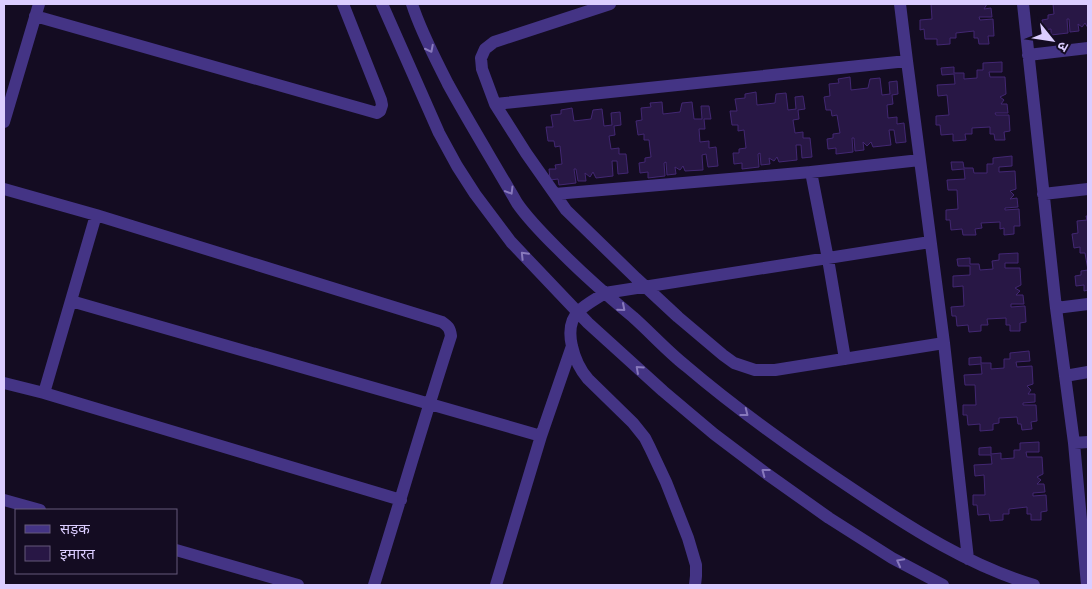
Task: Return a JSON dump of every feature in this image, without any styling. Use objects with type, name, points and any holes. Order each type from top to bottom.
[{"type":"street","points":[[4,122],[37,10],[377,113],[382,108],[381,100],[343,4]]},
{"type":"street","points":[[382,4],[439,133],[475,194],[511,242],[588,323],[714,434],[767,474],[828,518],[892,558],[943,585]]},
{"type":"street","points":[[412,4],[425,38],[465,116],[517,203],[545,236],[605,293],[684,365],[749,417],[836,478],[893,516],[968,559],[992,571],[1034,585]]},
{"type":"street","points":[[610,4],[494,42],[484,49],[481,58],[482,69],[495,104],[526,153],[566,210],[678,317],[723,355],[743,366],[755,370],[775,370],[944,343]]},
{"type":"street","points":[[900,4],[944,343],[968,559]]},
{"type":"street","points":[[1023,4],[1056,308],[1086,550],[1087,585]]},
{"type":"street","points":[[1028,55],[1088,48]]},
{"type":"street","points":[[495,104],[907,61]]},
{"type":"street","points":[[554,194],[811,172],[920,160]]},
{"type":"street","points":[[811,172],[845,359]]},
{"type":"street","points":[[4,189],[447,325],[450,329],[450,336],[374,585]]},
{"type":"street","points":[[1043,194],[1088,189]]},
{"type":"street","points":[[44,393],[96,216]]},
{"type":"street","points":[[695,585],[696,565],[688,538],[666,482],[645,438],[633,423],[582,372],[577,363],[572,346],[571,333],[572,323],[578,312],[605,293],[930,242]]},
{"type":"street","points":[[72,301],[541,436]]},
{"type":"street","points":[[1056,308],[1088,304]]},
{"type":"street","points":[[496,585],[541,436],[572,346]]},
{"type":"street","points":[[1065,376],[1088,372]]},
{"type":"street","points":[[4,383],[44,393],[401,500]]},
{"type":"street","points":[[1074,443],[1088,442]]},
{"type":"street","points":[[4,500],[36,509]]},
{"type":"street","points":[[178,551],[298,585]]},
{"type":"building","points":[[931,4],[987,4],[984,9],[991,8],[992,17],[979,17],[980,20],[993,19],[994,36],[988,36],[989,44],[979,44],[978,38],[974,38],[974,31],[956,33],[956,38],[950,38],[950,44],[937,45],[937,39],[925,39],[924,29],[920,30],[920,20],[932,19]]},
{"type":"building","points":[[1053,4],[1088,4],[1088,28],[1085,23],[1082,27],[1078,24],[1079,31],[1070,32],[1069,19],[1067,19],[1068,33],[1051,35],[1051,29],[1043,30],[1042,20],[1048,19],[1048,15],[1054,14]]},
{"type":"building","points":[[1002,62],[1002,72],[989,72],[990,77],[1005,77],[1006,94],[1000,97],[1004,100],[1001,104],[1007,104],[1008,113],[995,113],[996,115],[1009,115],[1010,131],[1004,132],[1005,140],[995,140],[994,134],[990,134],[990,127],[972,128],[972,134],[965,134],[966,140],[953,141],[953,134],[941,135],[940,125],[936,125],[936,116],[949,115],[947,95],[938,96],[937,85],[955,84],[954,74],[942,75],[941,68],[954,67],[954,73],[964,73],[964,79],[977,78],[977,70],[983,70],[983,63]]},
{"type":"building","points":[[850,77],[851,90],[868,88],[870,79],[880,78],[882,95],[890,94],[889,82],[897,81],[898,94],[892,95],[893,104],[887,105],[888,118],[897,117],[897,124],[904,123],[906,142],[896,143],[894,130],[889,130],[891,145],[873,147],[871,142],[867,146],[863,142],[864,150],[855,151],[854,138],[852,138],[853,152],[836,154],[836,148],[828,149],[827,139],[833,138],[833,134],[840,133],[837,115],[832,116],[831,110],[826,110],[824,97],[830,96],[829,84],[839,83],[838,79]]},
{"type":"building","points":[[756,92],[757,105],[775,103],[776,94],[786,93],[788,110],[796,109],[795,97],[803,96],[805,109],[798,110],[799,119],[793,120],[795,133],[803,132],[803,138],[810,138],[812,157],[802,158],[801,145],[796,145],[797,160],[779,162],[777,157],[774,161],[769,158],[770,164],[761,165],[760,153],[758,154],[759,167],[742,169],[742,163],[734,164],[733,153],[739,153],[739,149],[746,148],[744,130],[738,131],[738,125],[732,125],[730,111],[737,111],[735,99],[745,98],[745,94]]},
{"type":"building","points":[[662,102],[663,114],[680,112],[682,103],[692,102],[694,119],[702,119],[701,106],[709,106],[711,119],[704,119],[705,129],[699,129],[700,142],[709,141],[709,148],[716,147],[718,166],[708,167],[706,154],[702,155],[703,170],[685,171],[683,166],[680,170],[675,167],[676,174],[667,175],[666,162],[664,163],[665,176],[648,178],[648,172],[640,173],[639,163],[645,162],[645,158],[651,157],[649,140],[644,140],[644,134],[638,135],[636,121],[642,120],[641,108],[651,107],[650,103]]},
{"type":"building","points":[[572,108],[574,121],[591,119],[593,110],[602,109],[604,126],[612,125],[611,113],[620,112],[621,125],[614,126],[615,135],[609,136],[611,149],[619,148],[619,154],[626,154],[628,173],[618,174],[617,161],[612,161],[613,176],[596,178],[593,172],[590,177],[585,173],[586,181],[578,181],[576,169],[574,169],[576,183],[559,185],[558,179],[550,180],[549,169],[556,169],[555,165],[562,164],[560,146],[555,147],[554,141],[548,141],[546,127],[553,127],[551,115],[561,114],[561,110]]},
{"type":"building","points":[[1012,156],[1012,166],[999,167],[999,172],[1015,171],[1016,189],[1010,191],[1014,195],[1010,199],[1017,198],[1018,207],[1005,208],[1005,210],[1019,209],[1020,226],[1014,226],[1014,234],[1004,235],[1004,228],[1000,229],[1000,222],[981,223],[982,228],[975,229],[976,235],[963,235],[962,229],[951,230],[950,220],[946,220],[946,210],[958,209],[957,190],[948,190],[947,180],[965,179],[964,169],[952,170],[951,162],[963,162],[964,168],[973,168],[974,173],[987,173],[987,164],[993,164],[993,158]]},
{"type":"building","points":[[1086,216],[1088,216],[1088,270],[1085,253],[1080,253],[1080,247],[1074,248],[1072,234],[1078,233],[1077,221],[1087,220]]},
{"type":"building","points":[[1018,253],[1018,263],[1005,263],[1005,268],[1020,268],[1021,285],[1015,288],[1020,291],[1016,295],[1023,295],[1024,304],[1011,304],[1011,307],[1025,306],[1026,322],[1020,323],[1020,331],[1010,331],[1010,325],[1006,325],[1006,318],[987,319],[988,325],[981,325],[981,331],[969,332],[968,325],[957,326],[956,316],[952,316],[951,307],[964,306],[963,286],[953,287],[953,276],[970,275],[970,266],[958,266],[957,259],[970,258],[970,264],[979,264],[980,270],[993,269],[992,261],[999,260],[999,254]]},
{"type":"building","points":[[1088,270],[1088,290],[1084,291],[1084,285],[1076,286],[1075,276],[1081,275],[1081,271]]},
{"type":"building","points":[[1029,351],[1030,361],[1016,362],[1017,367],[1032,366],[1033,384],[1027,386],[1031,390],[1028,394],[1035,394],[1035,402],[1023,403],[1023,405],[1036,405],[1037,421],[1031,422],[1032,429],[1022,430],[1021,424],[1018,424],[1017,417],[999,418],[999,423],[993,424],[993,430],[980,431],[980,424],[968,425],[967,415],[963,415],[963,405],[976,405],[975,385],[965,385],[964,375],[982,374],[981,364],[969,365],[969,358],[981,357],[981,363],[991,363],[991,369],[1004,368],[1004,359],[1010,359],[1010,353]]},
{"type":"building","points":[[1039,442],[1039,452],[1026,452],[1027,457],[1042,457],[1043,474],[1037,477],[1041,480],[1037,484],[1044,484],[1045,492],[1033,493],[1033,496],[1046,495],[1047,511],[1041,512],[1041,520],[1031,520],[1031,514],[1027,514],[1027,507],[1009,509],[1009,514],[1003,514],[1003,520],[990,521],[989,514],[978,515],[977,505],[973,505],[973,495],[985,495],[984,475],[975,476],[974,465],[992,464],[991,455],[979,455],[979,448],[991,447],[991,454],[1001,453],[1001,459],[1014,458],[1014,450],[1020,450],[1020,443]]}]
